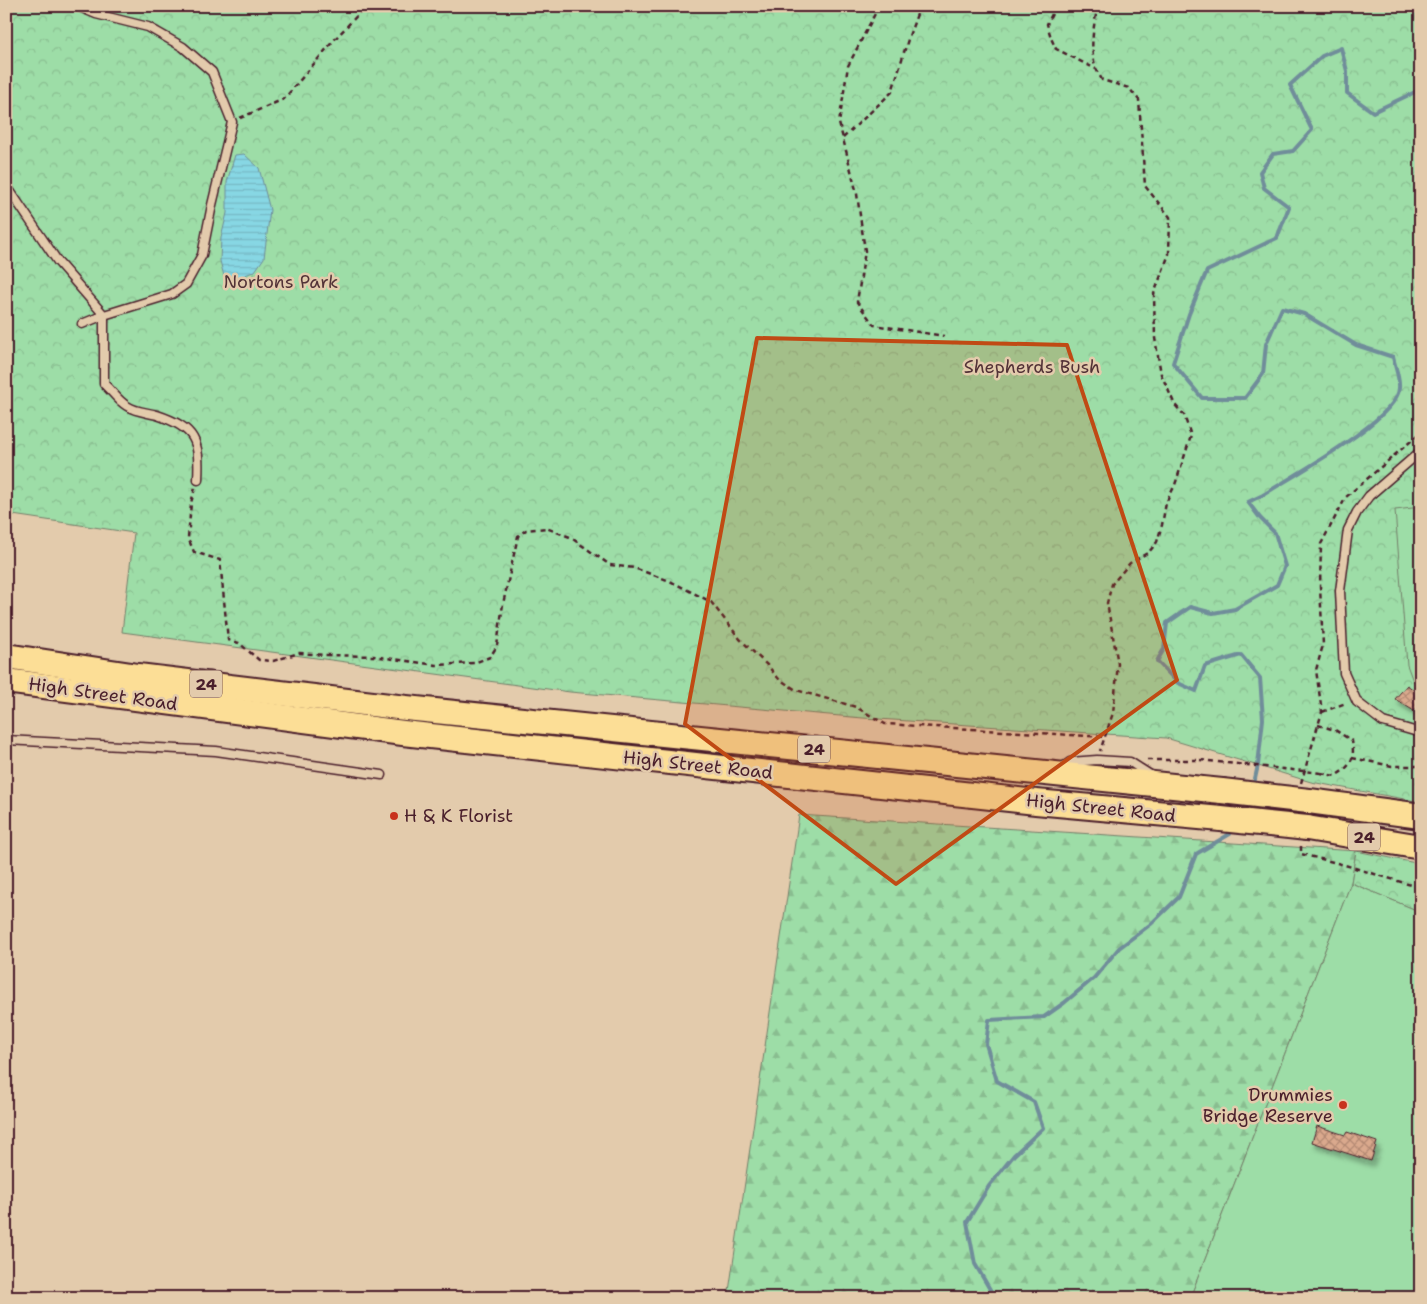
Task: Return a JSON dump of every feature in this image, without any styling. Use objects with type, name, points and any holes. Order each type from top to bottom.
[{"type":"main road","name":"High Street Road","points":[[6,656],[138,676],[406,708],[1222,791],[1421,816]]},
{"type":"main road","name":"High Street Road","points":[[6,681],[403,732],[1036,802],[1221,819],[1304,836],[1421,847]]},
{"type":"main road","points":[[403,732],[406,708]]},
{"type":"lane","points":[[77,6],[96,14],[148,27],[183,47],[212,72],[232,122],[202,255],[186,284],[172,294],[104,315],[82,324]]},
{"type":"lane","points":[[6,185],[58,262],[104,315],[104,384],[126,406],[136,411],[156,415],[184,427],[194,441],[199,454],[198,480]]},
{"type":"lane","points":[[1421,451],[1370,496],[1357,512],[1348,530],[1340,591],[1344,673],[1356,699],[1383,722],[1421,733]]},
{"type":"lane","points":[[6,740],[216,751],[382,775]]},
{"type":"lane","points":[[1052,774],[1070,762],[1097,760],[1130,762],[1170,786]]},
{"type":"path","points":[[232,122],[284,99],[335,38],[366,6]]},
{"type":"path","points":[[879,6],[848,66],[839,123],[857,194],[865,251],[857,302],[874,325],[944,336]]},
{"type":"path","points":[[843,138],[892,92],[920,6]]},
{"type":"path","points":[[1056,6],[1047,24],[1056,48],[1097,69]]},
{"type":"path","points":[[1097,760],[1114,713],[1118,664],[1107,603],[1112,584],[1130,562],[1149,552],[1157,542],[1166,503],[1176,485],[1191,436],[1184,415],[1175,405],[1161,374],[1155,338],[1154,294],[1169,254],[1170,217],[1145,186],[1139,100],[1129,88],[1102,80],[1094,62],[1092,45],[1094,21],[1098,6]]},
{"type":"path","points":[[198,480],[192,502],[188,538],[194,552],[220,560],[228,640],[239,643],[259,660],[273,661],[299,653],[325,656],[373,656],[436,665],[474,662],[490,656],[497,646],[503,604],[518,536],[526,530],[546,528],[570,537],[610,565],[634,568],[670,581],[711,602],[740,639],[767,664],[779,679],[796,690],[856,707],[885,724],[1106,737]]},
{"type":"path","points":[[1322,712],[1356,699]]},
{"type":"path","points":[[1130,762],[1200,760],[1335,776],[1348,768],[1354,754],[1352,741],[1335,730],[1318,725]]},
{"type":"path","points":[[1352,758],[1392,766],[1421,766]]},
{"type":"path","points":[[1304,836],[1301,854],[1421,888]]},
{"type":"highlighted area","points":[[757,338],[1067,345],[1177,680],[896,884],[685,724]]},
{"type":"green space","name":"Shepherds Bush","points":[[6,6],[1421,6],[1421,802],[1311,782],[1166,738],[863,718],[570,692],[122,632],[134,533],[6,514]]},
{"type":"green space","points":[[1421,507],[1421,689],[1413,681],[1407,665],[1395,510]]},
{"type":"green space","points":[[799,815],[1356,851],[1351,883],[1190,1298],[728,1298]]},
{"type":"green space","points":[[1356,851],[1421,864],[1421,912],[1351,883]]},
{"type":"green space","name":"Drummies Bridge Reserve","points":[[1351,883],[1421,912],[1421,1298],[1190,1298]]},
{"type":"water","points":[[244,154],[259,168],[270,210],[264,258],[255,271],[236,279],[224,276],[220,261],[221,238],[227,213],[227,182],[235,155]]},
{"type":"building","points":[[1407,685],[1421,695],[1421,702],[1414,711],[1395,699]]},
{"type":"building","points":[[1317,1126],[1345,1135],[1347,1132],[1377,1142],[1371,1161],[1312,1142]]},
{"type":"waterway","points":[[1253,788],[1258,765],[1263,719],[1260,678],[1241,655],[1205,666],[1196,691],[1178,683],[1157,661],[1164,649],[1167,623],[1190,607],[1213,613],[1235,609],[1277,585],[1285,566],[1275,533],[1248,502],[1317,462],[1363,431],[1394,401],[1399,388],[1398,376],[1393,357],[1356,345],[1304,314],[1282,308],[1266,344],[1263,374],[1245,398],[1202,398],[1173,363],[1189,314],[1207,271],[1277,238],[1289,207],[1264,188],[1260,172],[1273,154],[1293,151],[1312,130],[1290,85],[1322,56],[1341,48],[1347,71],[1347,93],[1373,112],[1421,88]]},
{"type":"waterway","points":[[995,1298],[975,1264],[967,1222],[989,1186],[1014,1155],[1043,1128],[1034,1102],[997,1081],[986,1044],[989,1020],[1044,1017],[1064,1003],[1094,978],[1119,948],[1151,924],[1179,897],[1196,854],[1230,834],[1232,829]]},
{"type":"place","name":"H & K Florist","points":[[394,816]]},
{"type":"place","name":"Drummies Bridge Reserve","points":[[1343,1105]]},
{"type":"park label","name":"Nortons Park","points":[[281,282]]}]
